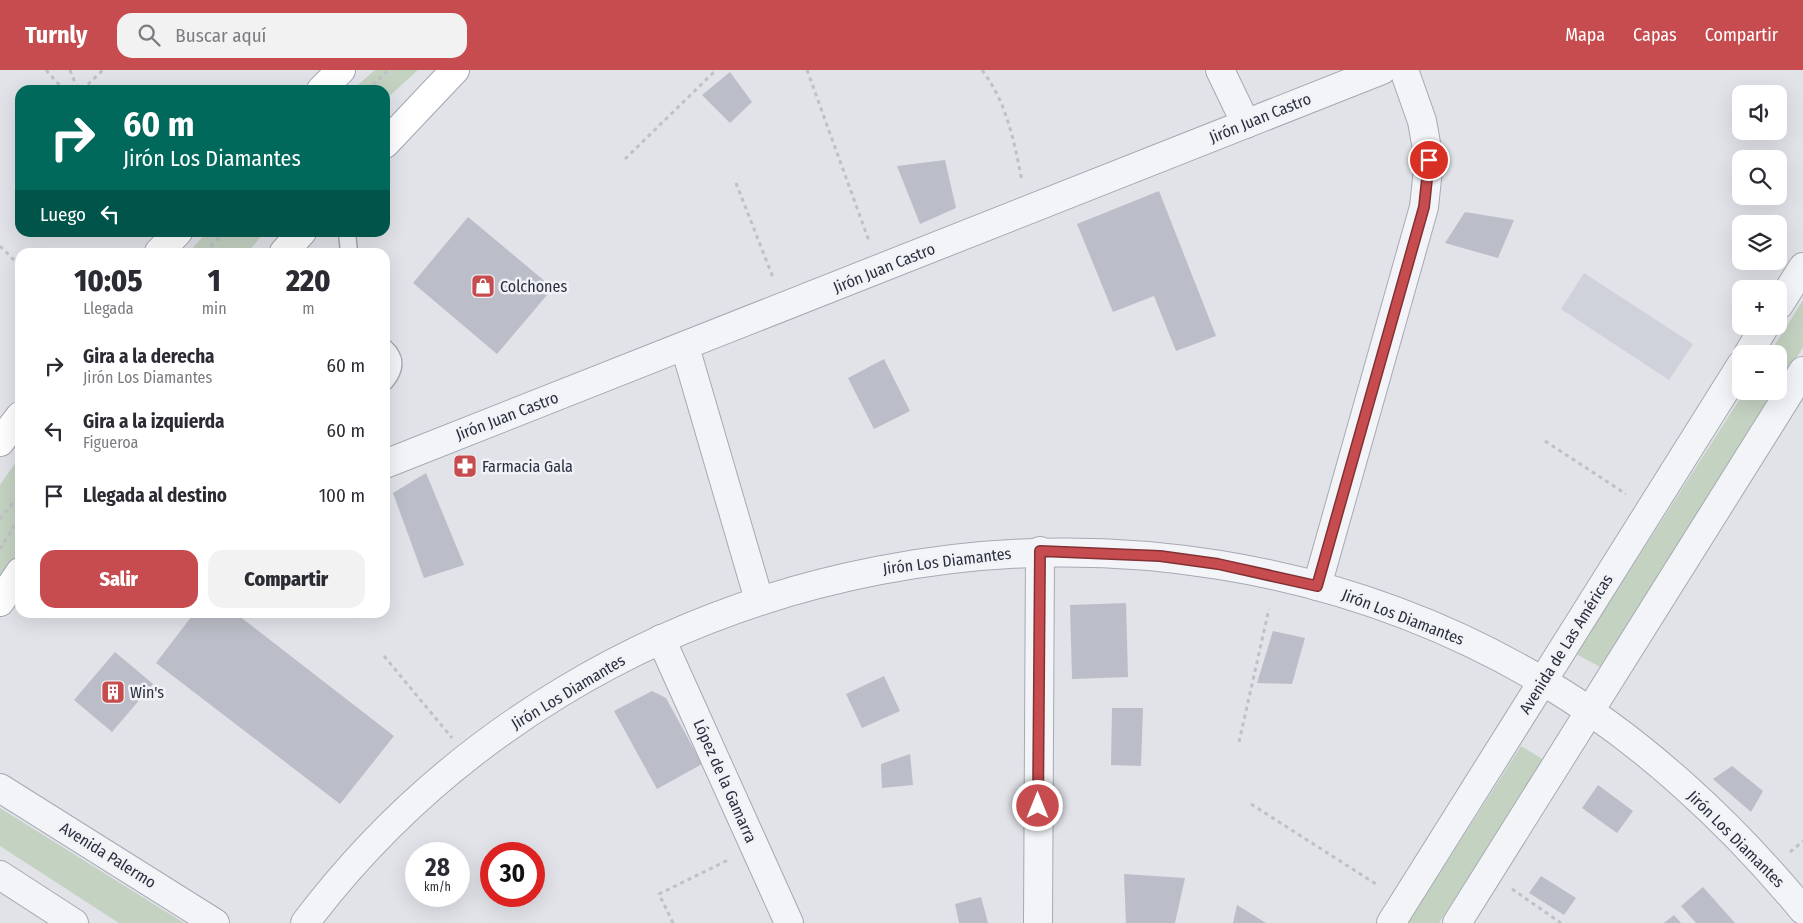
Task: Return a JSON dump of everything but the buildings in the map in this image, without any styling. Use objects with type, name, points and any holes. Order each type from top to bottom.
[{"type":"main road","points":[[326,85],[341,70]]},
{"type":"main road","points":[[390,139],[455,70]]},
{"type":"main road","points":[[163,248],[173,237]]},
{"type":"main road","points":[[288,248],[298,237]]},
{"type":"main road","points":[[0,442],[15,422]]},
{"type":"main road","points":[[0,602],[15,580]]},
{"type":"street","points":[[1220,70],[1246,124]]},
{"type":"street","name":"Jirón Juan Castro","points":[[390,462],[1382,70]]},
{"type":"street","points":[[1317,586],[1424,207],[1429,160],[1422,121],[1404,70]]},
{"type":"street","points":[[1787,292],[1803,266]]},
{"type":"street","points":[[685,347],[759,600]]},
{"type":"street","points":[[1457,923],[1803,372]]},
{"type":"street","name":"Avenida de Las Américas","points":[[1397,912],[1732,379]]},
{"type":"street","points":[[1038,923],[1040,551]]},
{"type":"street","name":"Jirón Los Diamantes","points":[[305,923],[365,852],[415,803],[469,757],[561,693],[661,639],[759,600],[828,580],[898,565],[969,556],[1040,551],[1160,556],[1277,576],[1376,604],[1433,626],[1489,652],[1543,681],[1590,711],[1673,776],[1723,821],[1769,869],[1803,910]]},
{"type":"street","name":"López de la Gamarra","points":[[661,639],[789,923]]},
{"type":"street","name":"Avenida Palermo","points":[[0,788],[215,923]]},
{"type":"street","points":[[0,875],[74,923]]},
{"type":"lane","points":[[390,352],[393,355],[394,366],[390,373]]},
{"type":"path","points":[[46,70],[60,85]]},
{"type":"path","points":[[70,70],[76,85]]},
{"type":"path","points":[[87,85],[102,70]]},
{"type":"path","points":[[373,85],[390,70]]},
{"type":"path","points":[[625,159],[716,70]]},
{"type":"path","points":[[807,70],[879,270]]},
{"type":"path","points":[[982,70],[995,87],[1010,123],[1028,211]]},
{"type":"path","points":[[736,183],[784,307]]},
{"type":"path","points":[[209,248],[219,237]]},
{"type":"path","points":[[0,246],[15,261]]},
{"type":"path","points":[[1545,441],[1650,510]]},
{"type":"path","points":[[0,519],[15,500]]},
{"type":"path","points":[[0,549],[15,525]]},
{"type":"path","points":[[1238,742],[1277,576]]},
{"type":"path","points":[[384,656],[469,757]]},
{"type":"path","points":[[1251,804],[1397,912]]},
{"type":"path","points":[[673,923],[659,894],[755,846]]},
{"type":"path","points":[[1489,873],[1561,923]]},
{"type":"shaded area","points":[[1584,273],[1693,344],[1669,380],[1561,309]]},
{"type":"green space","points":[[375,70],[418,70],[390,95],[390,85],[358,85]]},
{"type":"green space","points":[[202,237],[261,237],[251,248],[193,248]]},
{"type":"green space","points":[[1803,300],[1803,347],[1787,373],[1787,345],[1775,345],[1781,335],[1787,335],[1787,325]]},
{"type":"green space","points":[[1739,400],[1769,400],[1600,667],[1576,654]]},
{"type":"green space","points":[[15,463],[15,558],[0,580],[0,485]]},
{"type":"green space","points":[[1521,746],[1544,760],[1439,923],[1408,923]]},
{"type":"green space","points":[[0,808],[184,923],[119,923],[0,846]]},
{"type":"place","name":"Colchones","points":[[483,286]]},
{"type":"place","name":"Farmacia Gala","points":[[465,466]]},
{"type":"place","name":"Win's","points":[[113,692]]},
{"type":"route","points":[[1038,806],[1040,551],[1160,556],[1218,564],[1317,586],[1424,207],[1429,160]]}]
